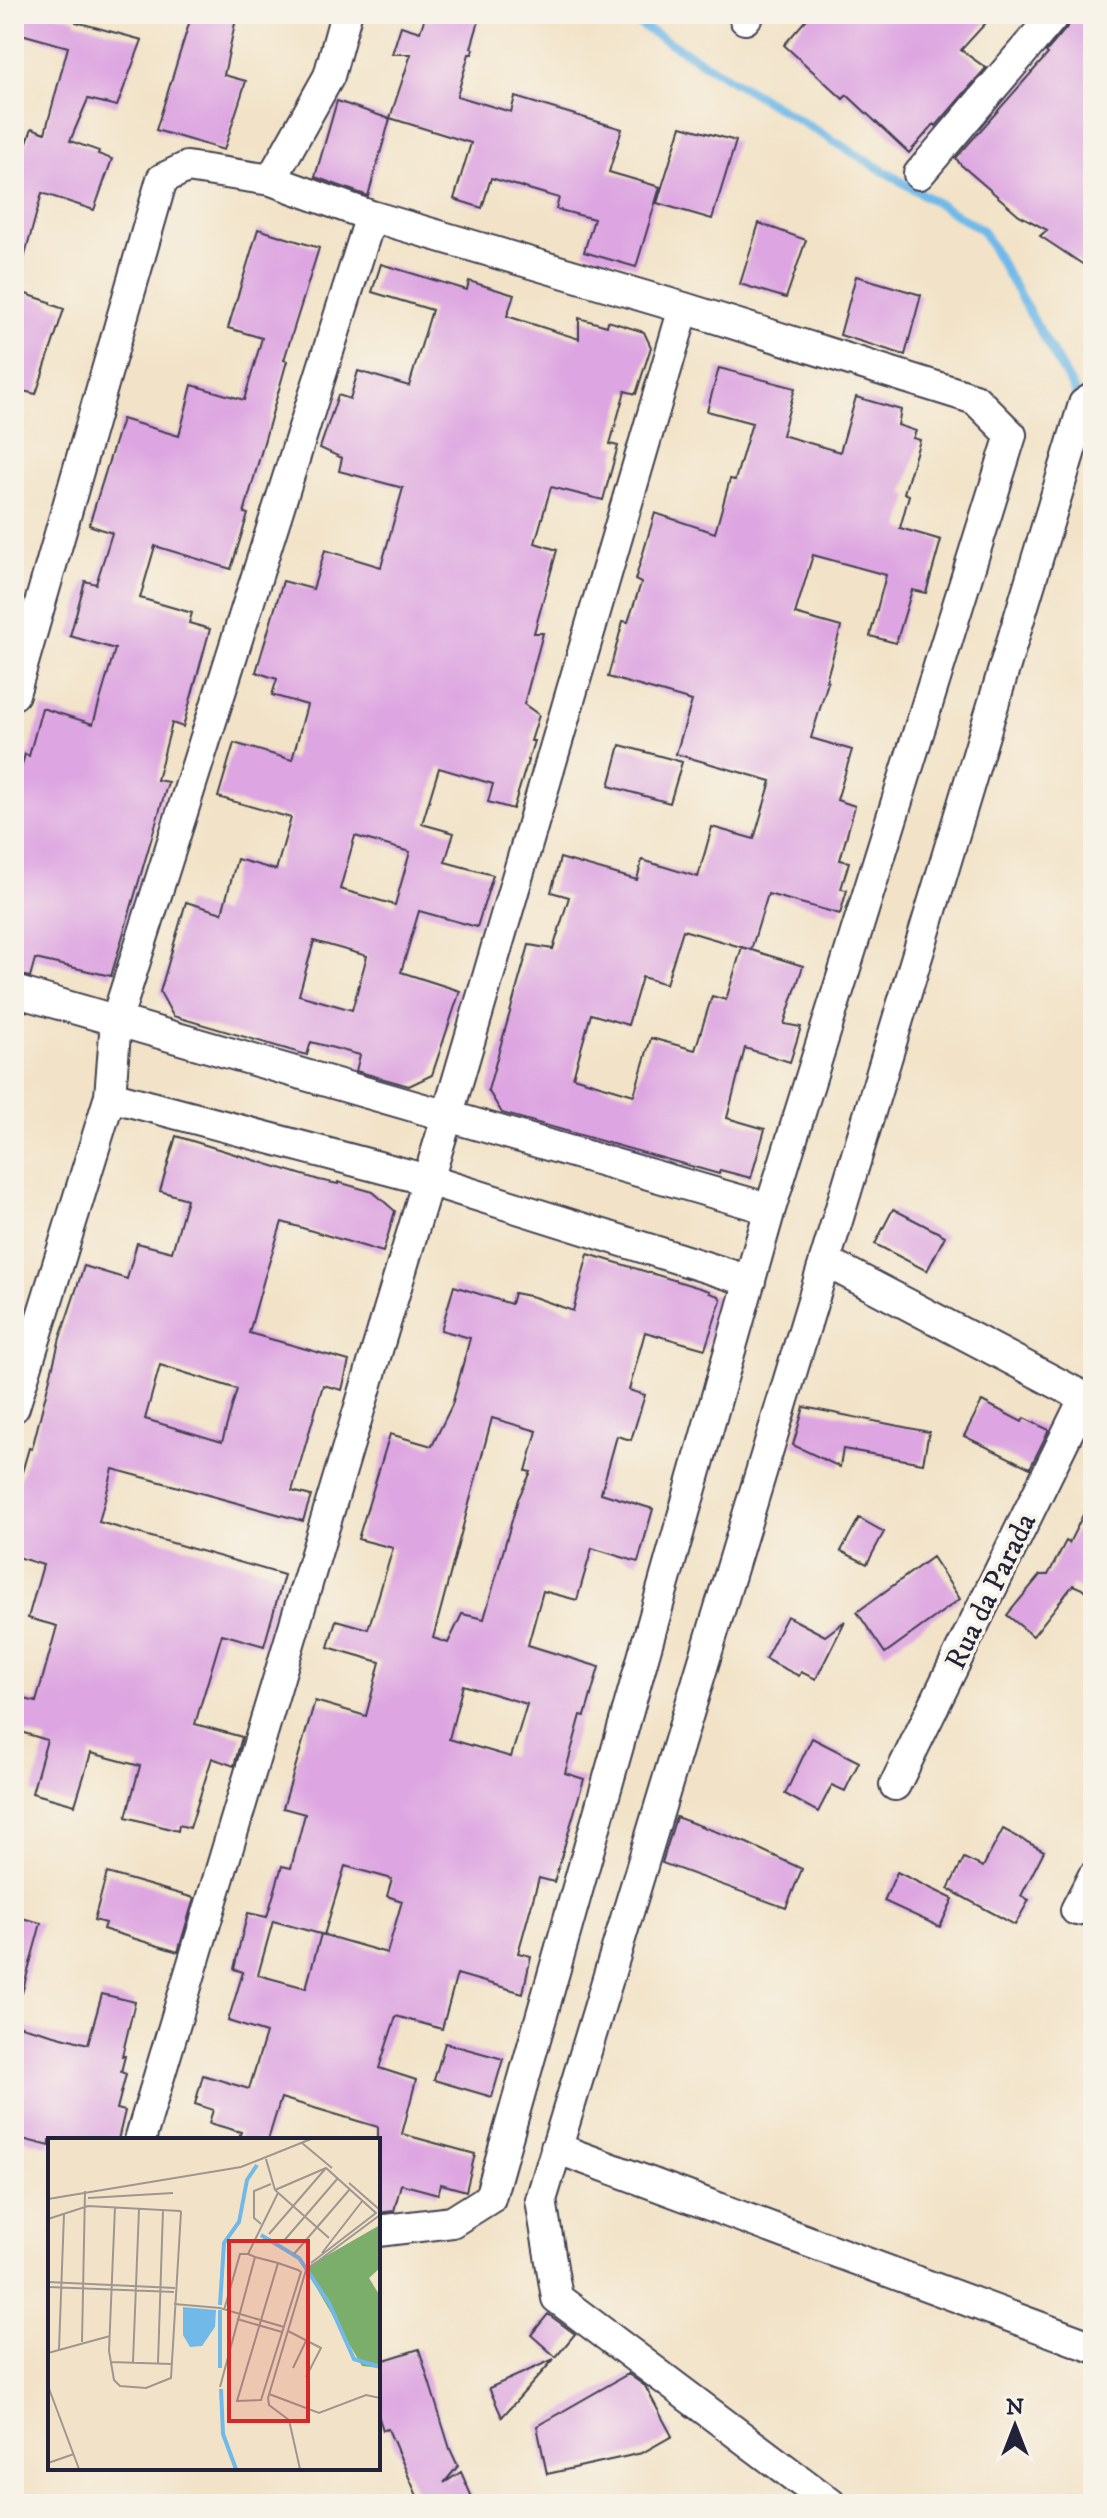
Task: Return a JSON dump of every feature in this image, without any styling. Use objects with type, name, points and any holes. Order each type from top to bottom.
[{"type":"street","points":[[271,180],[329,76],[346,14]]},
{"type":"street","points":[[919,174],[1055,14]]},
{"type":"street","points":[[14,694],[162,179],[187,167],[271,180],[371,216],[684,308],[975,399],[1011,435],[770,1209],[490,2198],[452,2222],[380,2231]]},
{"type":"street","points":[[14,1407],[110,1096],[116,1021],[371,216]]},
{"type":"street","points":[[141,2138],[447,1117],[684,308]]},
{"type":"street","points":[[831,2504],[557,2298],[541,2200],[1084,404],[1093,398]]},
{"type":"street","points":[[14,991],[770,1209]]},
{"type":"street","points":[[110,1096],[428,1180],[750,1281]]},
{"type":"street","points":[[825,1261],[1089,1400]]},
{"type":"street","name":"Rua da Parada","points":[[895,1785],[1089,1400]]},
{"type":"street","points":[[1076,1910],[1093,1877]]},
{"type":"street","points":[[556,2148],[1093,2347]]},
{"type":"building","points":[[14,14],[56,14],[142,40],[117,106],[88,99],[70,141],[112,159],[94,210],[42,193],[22,266],[14,265],[14,179],[32,128],[45,133],[68,47],[14,32]]},
{"type":"building","points":[[192,14],[237,14],[224,75],[246,81],[224,150],[156,130]]},
{"type":"building","points":[[426,14],[481,14],[472,54],[469,54],[457,96],[511,112],[515,97],[622,129],[609,172],[660,187],[636,267],[584,252],[594,219],[556,209],[559,198],[491,178],[482,208],[454,199],[471,143],[390,118],[411,54],[392,54],[401,26],[420,32]]},
{"type":"building","points":[[811,14],[994,14],[961,50],[986,68],[909,153],[847,95],[843,99],[784,45]]},
{"type":"building","points":[[1073,14],[1093,14],[1093,271],[1040,236],[1047,230],[1019,215],[956,158],[1048,54],[1046,52],[1069,25]]},
{"type":"building","points":[[337,101],[390,119],[368,196],[315,177]]},
{"type":"building","points":[[681,126],[736,141],[712,219],[657,203]]},
{"type":"building","points":[[759,223],[806,240],[786,298],[740,284]]},
{"type":"building","points":[[258,229],[319,248],[284,360],[287,361],[231,569],[155,546],[140,598],[192,613],[189,623],[210,629],[183,727],[172,723],[157,780],[168,782],[111,976],[35,959],[30,977],[14,974],[14,793],[25,754],[29,756],[42,708],[93,724],[115,649],[70,636],[85,581],[96,584],[112,533],[89,525],[122,419],[179,436],[192,385],[244,400],[262,338],[228,328]]},
{"type":"building","points":[[381,264],[467,290],[469,281],[514,295],[507,316],[579,339],[579,318],[607,326],[608,321],[644,332],[651,347],[636,394],[625,391],[610,444],[618,446],[603,500],[551,487],[535,543],[557,550],[534,633],[543,633],[524,704],[539,715],[513,809],[488,802],[493,784],[439,768],[422,824],[454,833],[445,862],[493,875],[477,927],[419,911],[401,972],[460,991],[432,1075],[409,1086],[356,1071],[360,1055],[311,1042],[307,1055],[173,1016],[160,992],[186,902],[222,913],[237,859],[276,870],[291,818],[218,797],[234,743],[292,760],[307,705],[272,695],[277,679],[256,672],[283,581],[313,589],[325,550],[381,567],[403,488],[339,471],[342,458],[320,448],[338,395],[350,399],[358,371],[409,386],[432,310],[372,292]],"holes":[[[355,836],[410,852],[395,905],[340,889]],[[314,941],[367,956],[352,1010],[299,995]]]},
{"type":"building","points":[[856,276],[921,295],[905,355],[840,335]]},
{"type":"building","points":[[14,290],[64,309],[36,394],[14,389]]},
{"type":"building","points":[[719,368],[795,388],[782,435],[840,452],[856,397],[901,410],[898,425],[916,431],[913,438],[920,440],[904,493],[909,495],[900,528],[941,540],[926,593],[912,590],[896,643],[870,636],[886,575],[813,555],[795,614],[841,627],[811,738],[852,750],[837,800],[855,806],[840,860],[849,862],[841,889],[847,890],[840,914],[768,894],[751,950],[803,966],[784,1024],[801,1027],[790,1062],[745,1048],[727,1118],[765,1129],[751,1178],[720,1170],[719,1174],[502,1113],[488,1090],[529,945],[553,949],[569,897],[551,892],[560,858],[637,880],[642,860],[698,877],[712,827],[754,839],[771,781],[676,754],[692,701],[608,677],[623,621],[628,622],[641,583],[635,580],[655,513],[715,533],[730,479],[735,480],[752,423],[707,411]],"holes":[[[683,930],[742,947],[726,1000],[712,996],[695,1050],[651,1038],[634,1095],[573,1077],[591,1014],[628,1025],[642,977],[666,984]]]},
{"type":"building","points":[[620,745],[682,762],[670,803],[609,786]]},
{"type":"building","points":[[176,1136],[319,1180],[373,1192],[395,1211],[383,1252],[282,1222],[264,1279],[249,1333],[349,1361],[342,1390],[323,1385],[292,1491],[311,1496],[303,1521],[113,1469],[99,1522],[284,1575],[264,1646],[222,1634],[195,1724],[242,1737],[234,1766],[212,1758],[190,1828],[179,1825],[178,1831],[126,1817],[140,1766],[91,1753],[75,1805],[32,1793],[47,1740],[14,1730],[14,1696],[36,1702],[57,1626],[28,1618],[43,1565],[14,1556],[14,1500],[29,1448],[32,1449],[60,1338],[84,1266],[127,1279],[137,1243],[172,1252],[187,1199],[160,1191]],"holes":[[[160,1365],[237,1389],[222,1442],[145,1419]]]},
{"type":"building","points":[[893,1209],[945,1236],[927,1271],[875,1244]]},
{"type":"building","points":[[588,1254],[710,1291],[721,1300],[705,1349],[645,1332],[629,1390],[645,1395],[631,1440],[617,1436],[601,1493],[653,1509],[638,1562],[592,1548],[577,1600],[543,1591],[528,1645],[599,1667],[585,1716],[581,1715],[565,1773],[584,1779],[554,1882],[539,1878],[518,1953],[531,1956],[523,1993],[457,1974],[442,2029],[396,2016],[379,2068],[416,2080],[402,2134],[475,2154],[466,2191],[441,2184],[438,2194],[401,2184],[394,2211],[380,2213],[378,2127],[281,2098],[269,2138],[239,2138],[241,2132],[209,2123],[213,2110],[195,2104],[203,2075],[249,2089],[266,2033],[228,2021],[243,1972],[234,1969],[248,1913],[267,1917],[282,1866],[291,1868],[305,1814],[283,1808],[315,1701],[366,1716],[380,1662],[328,1647],[336,1620],[368,1629],[393,1548],[358,1539],[390,1434],[432,1446],[452,1405],[470,1338],[441,1330],[454,1286],[511,1304],[514,1293],[573,1311]],"holes":[[[492,1418],[537,1431],[526,1471],[531,1472],[518,1499],[484,1619],[462,1614],[448,1643],[433,1638]],[[463,1685],[527,1704],[511,1757],[449,1739]],[[345,1866],[392,1879],[387,1896],[402,1901],[387,1953],[324,1935]],[[273,1921],[321,1934],[306,1988],[258,1975]]]},
{"type":"building","points":[[982,1401],[1022,1422],[1024,1418],[1049,1430],[1030,1468],[964,1436]]},
{"type":"building","points":[[804,1407],[929,1432],[923,1463],[843,1449],[840,1467],[793,1445]]},
{"type":"building","points":[[1093,1495],[1093,1594],[1073,1585],[1033,1636],[1007,1615],[1040,1575],[1048,1575],[1066,1541],[1069,1543]]},
{"type":"building","points":[[859,1518],[884,1532],[867,1564],[841,1551]]},
{"type":"building","points":[[932,1557],[960,1599],[885,1653],[857,1612]]},
{"type":"building","points":[[787,1616],[825,1636],[845,1621],[816,1679],[801,1672],[799,1676],[765,1659]]},
{"type":"building","points":[[812,1738],[859,1762],[845,1791],[832,1785],[818,1812],[785,1794]]},
{"type":"building","points":[[676,1817],[747,1843],[802,1869],[786,1908],[662,1863]]},
{"type":"building","points":[[1003,1829],[1044,1851],[1021,1896],[1029,1900],[1015,1925],[948,1889],[964,1858],[983,1867]]},
{"type":"building","points":[[897,1872],[953,1899],[940,1927],[884,1901]]},
{"type":"building","points":[[107,1873],[194,1898],[178,1952],[103,1929],[105,1923],[94,1920]]},
{"type":"building","points":[[14,1916],[41,1923],[22,1993],[14,1992]]},
{"type":"building","points":[[102,1994],[135,2002],[122,2056],[125,2056],[121,2072],[126,2074],[117,2109],[125,2111],[118,2138],[48,2138],[48,2146],[14,2137],[14,2024],[88,2044]]},
{"type":"building","points":[[445,2043],[503,2059],[492,2097],[434,2080]]},
{"type":"building","points":[[548,2314],[575,2334],[556,2357],[531,2335]]},
{"type":"building","points":[[419,2349],[458,2466],[444,2483],[461,2472],[475,2504],[408,2504],[418,2498],[388,2429],[383,2430],[380,2421],[380,2361]]},
{"type":"building","points":[[554,2359],[502,2417],[489,2388]]},
{"type":"building","points":[[628,2374],[645,2386],[672,2436],[642,2453],[547,2474],[537,2426]]},
{"type":"waterway","points":[[622,14],[982,230],[1081,402]]}]
